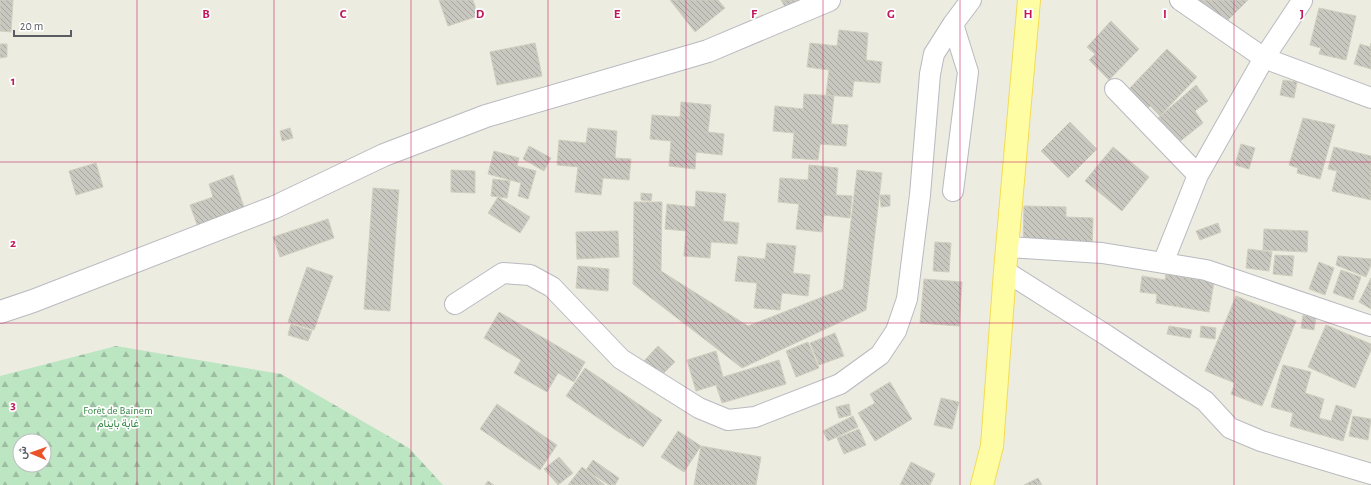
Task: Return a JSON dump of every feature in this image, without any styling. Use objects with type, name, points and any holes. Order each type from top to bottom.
[{"type":"main road","points":[[982,485],[992,446],[1005,271],[1029,0]]},
{"type":"street","points":[[0,312],[33,301],[275,207],[384,155],[486,116],[708,51],[828,0]]},
{"type":"street","points":[[455,304],[503,272],[530,275],[552,287],[621,359],[699,408],[728,420],[755,417],[840,384],[880,355],[896,331],[907,299],[920,195],[930,74],[934,54],[953,24],[971,0]]},
{"type":"street","points":[[1180,0],[1264,58],[1371,98]]},
{"type":"street","points":[[1163,263],[1198,175],[1264,58],[1302,1]]},
{"type":"street","points":[[953,24],[968,72],[953,191]]},
{"type":"street","points":[[1115,89],[1198,175]]},
{"type":"street","points":[[1007,247],[1102,253],[1206,270],[1371,326]]},
{"type":"street","points":[[1005,271],[1106,335],[1205,401],[1230,428],[1261,441],[1371,474]]},
{"type":"green space","name":"Forêt de Baïnem غابة باينام","points":[[116,346],[281,374],[409,448],[443,485],[0,485],[0,376]]},
{"type":"building","points":[[0,0],[13,0],[11,32],[0,31]]},
{"type":"building","points":[[439,0],[473,0],[478,16],[448,26]]},
{"type":"building","points":[[670,0],[718,0],[725,8],[695,32]]},
{"type":"building","points":[[781,0],[804,0],[787,10]]},
{"type":"building","points":[[1189,0],[1248,0],[1226,22],[1217,13],[1209,21]]},
{"type":"building","points":[[1319,8],[1356,16],[1346,60],[1319,54],[1321,48],[1310,45]]},
{"type":"building","points":[[1111,21],[1139,49],[1109,80],[1089,60],[1095,54],[1087,47]]},
{"type":"building","points":[[839,30],[868,33],[866,60],[882,62],[880,83],[854,81],[852,97],[826,95],[829,70],[807,67],[810,43],[837,46]]},
{"type":"building","points":[[535,43],[542,76],[497,85],[490,52]]},
{"type":"building","points":[[1371,43],[1371,69],[1354,64],[1360,44],[1370,47]]},
{"type":"building","points":[[0,44],[7,44],[7,57],[0,58]]},
{"type":"building","points":[[1167,49],[1197,77],[1160,116],[1150,106],[1147,109],[1128,90]]},
{"type":"building","points":[[1283,80],[1297,82],[1294,98],[1280,95]]},
{"type":"building","points":[[1196,85],[1208,101],[1195,111],[1203,123],[1178,143],[1157,119]]},
{"type":"building","points":[[804,94],[834,96],[831,124],[848,125],[846,146],[820,144],[818,160],[792,158],[794,133],[773,131],[775,106],[803,109]]},
{"type":"building","points":[[681,102],[711,105],[708,132],[724,134],[722,155],[696,152],[695,169],[669,166],[671,141],[650,139],[652,115],[680,117]]},
{"type":"building","points":[[1303,118],[1335,125],[1320,179],[1297,173],[1298,168],[1289,165]]},
{"type":"building","points":[[1070,122],[1097,149],[1068,178],[1041,151]]},
{"type":"building","points":[[290,128],[293,138],[282,141],[280,131]]},
{"type":"building","points":[[588,128],[617,131],[615,158],[631,159],[629,180],[603,178],[601,195],[575,192],[578,167],[557,165],[559,140],[586,143]]},
{"type":"building","points":[[1241,144],[1255,148],[1249,169],[1235,165]]},
{"type":"building","points":[[529,146],[551,158],[544,171],[523,159]]},
{"type":"building","points":[[1113,147],[1149,177],[1122,211],[1085,181]]},
{"type":"building","points":[[1334,147],[1371,156],[1371,200],[1332,191],[1337,171],[1328,169]]},
{"type":"building","points":[[494,151],[519,158],[517,166],[536,171],[528,199],[518,196],[521,183],[488,174]]},
{"type":"building","points":[[96,163],[103,187],[76,195],[69,171]]},
{"type":"building","points":[[809,165],[838,168],[836,195],[852,196],[850,218],[824,215],[822,232],[796,229],[799,204],[778,202],[780,178],[808,180]]},
{"type":"building","points":[[451,170],[475,171],[475,193],[451,192]]},
{"type":"building","points":[[857,170],[882,173],[866,310],[742,368],[633,284],[634,202],[662,202],[661,271],[748,326],[843,289]]},
{"type":"building","points":[[233,175],[246,213],[199,230],[190,205],[213,197],[209,184]]},
{"type":"building","points":[[493,179],[510,181],[507,198],[491,196]]},
{"type":"building","points":[[373,188],[399,190],[390,311],[364,309]]},
{"type":"building","points":[[696,191],[726,194],[723,221],[739,223],[737,244],[711,242],[710,258],[684,256],[686,231],[665,229],[667,204],[695,207]]},
{"type":"building","points":[[641,193],[652,194],[651,201],[641,200]]},
{"type":"building","points":[[880,195],[890,195],[890,206],[881,207]]},
{"type":"building","points":[[498,197],[530,217],[520,233],[488,213]]},
{"type":"building","points":[[1024,206],[1066,207],[1066,217],[1093,218],[1092,248],[1023,246]]},
{"type":"building","points":[[328,219],[334,238],[280,257],[273,237]]},
{"type":"building","points":[[1218,223],[1221,232],[1200,240],[1196,231]]},
{"type":"building","points":[[1264,229],[1308,231],[1307,252],[1263,250]]},
{"type":"building","points":[[618,231],[619,257],[577,259],[576,232]]},
{"type":"building","points":[[935,242],[951,243],[949,272],[933,271]]},
{"type":"building","points":[[767,243],[796,246],[793,273],[810,275],[808,296],[782,293],[780,310],[754,308],[757,283],[735,281],[738,256],[765,259]]},
{"type":"building","points":[[1248,249],[1272,252],[1269,271],[1246,268]]},
{"type":"building","points":[[1275,255],[1294,256],[1292,276],[1273,274]]},
{"type":"building","points":[[1338,256],[1371,259],[1371,265],[1366,277],[1336,265]]},
{"type":"building","points":[[1319,262],[1334,268],[1325,295],[1309,289]]},
{"type":"building","points":[[578,266],[609,269],[608,291],[576,288]]},
{"type":"building","points":[[307,267],[333,276],[314,330],[288,322]]},
{"type":"building","points":[[1341,270],[1361,277],[1353,300],[1333,293]]},
{"type":"building","points":[[1166,274],[1214,282],[1209,312],[1156,303],[1157,294],[1140,292],[1142,276],[1165,280]]},
{"type":"building","points":[[1371,278],[1371,309],[1359,302]]},
{"type":"building","points":[[924,279],[962,282],[959,326],[920,323]]},
{"type":"building","points":[[1236,296],[1296,321],[1262,406],[1231,394],[1235,383],[1205,371]]},
{"type":"building","points":[[499,312],[585,362],[574,382],[558,373],[547,392],[514,373],[521,360],[484,338]]},
{"type":"building","points":[[1303,315],[1316,317],[1314,330],[1301,328]]},
{"type":"building","points":[[291,324],[312,331],[308,341],[288,335]]},
{"type":"building","points":[[1326,325],[1371,344],[1371,350],[1355,388],[1308,367]]},
{"type":"building","points":[[1169,326],[1192,330],[1190,338],[1167,334]]},
{"type":"building","points":[[1201,326],[1216,328],[1215,339],[1200,337]]},
{"type":"building","points":[[835,333],[844,356],[819,365],[810,343]]},
{"type":"building","points":[[808,342],[819,368],[796,377],[786,351]]},
{"type":"building","points":[[658,346],[675,362],[658,379],[642,363]]},
{"type":"building","points":[[716,351],[723,377],[779,360],[786,384],[722,403],[716,385],[696,391],[687,360]]},
{"type":"building","points":[[1283,365],[1311,372],[1305,393],[1324,399],[1319,418],[1331,421],[1336,405],[1352,410],[1343,441],[1290,426],[1293,413],[1271,407]]},
{"type":"building","points":[[585,368],[662,420],[643,447],[566,396]]},
{"type":"building","points":[[890,382],[912,419],[875,441],[858,413],[875,403],[870,394]]},
{"type":"building","points":[[941,398],[959,402],[952,429],[934,425]]},
{"type":"building","points":[[497,404],[557,445],[540,470],[480,429]]},
{"type":"building","points":[[849,404],[851,415],[839,418],[836,407]]},
{"type":"building","points":[[853,416],[858,427],[828,441],[823,431]]},
{"type":"building","points":[[1353,416],[1371,419],[1368,440],[1349,436]]},
{"type":"building","points":[[859,429],[866,445],[844,454],[837,438]]},
{"type":"building","points":[[678,431],[701,446],[684,472],[661,457]]},
{"type":"building","points":[[701,446],[761,457],[756,485],[694,485]]},
{"type":"building","points":[[559,457],[573,473],[558,485],[544,469]]},
{"type":"building","points":[[593,460],[619,478],[615,485],[609,485],[586,470]]},
{"type":"building","points":[[911,462],[935,474],[930,485],[900,485]]},
{"type":"building","points":[[582,467],[605,485],[568,485]]},
{"type":"building","points":[[1038,478],[1042,485],[1024,485]]},
{"type":"building","points":[[488,481],[494,485],[485,485]]}]
